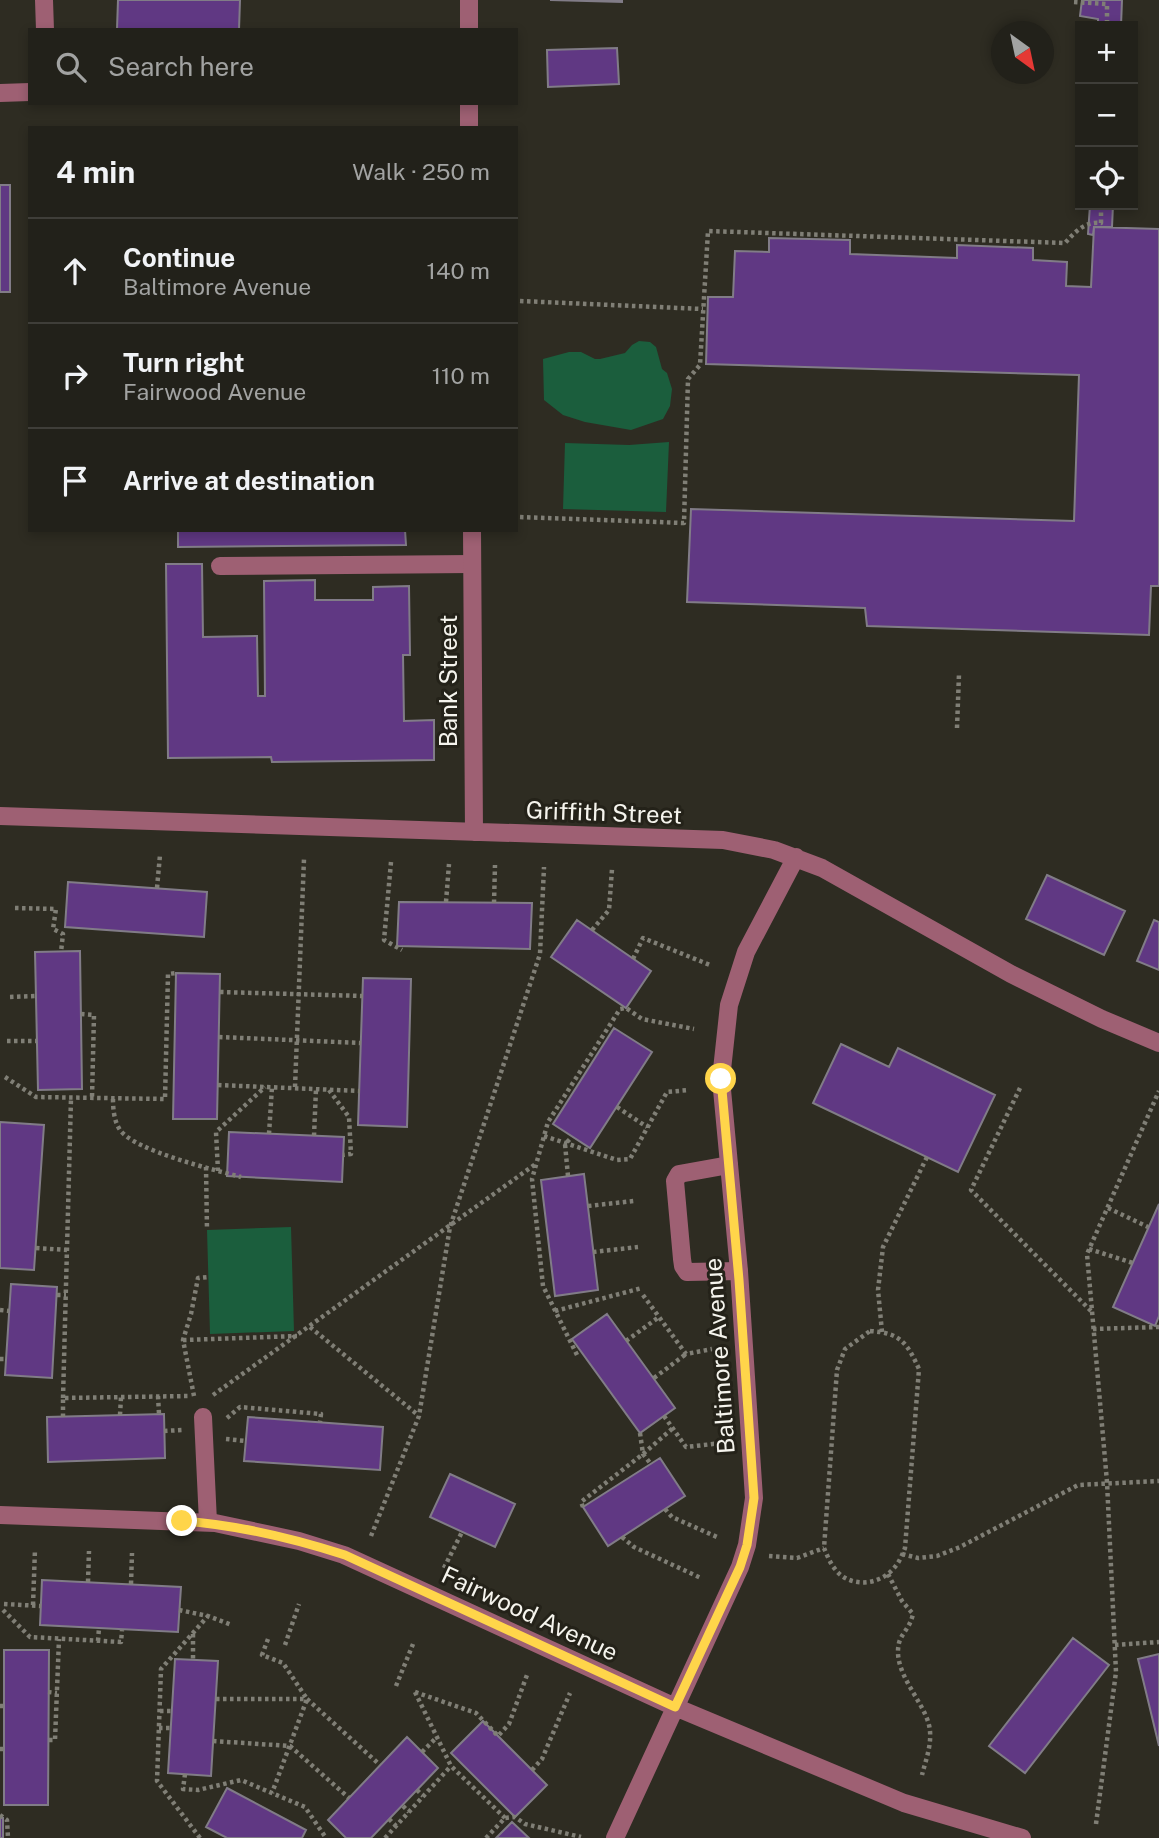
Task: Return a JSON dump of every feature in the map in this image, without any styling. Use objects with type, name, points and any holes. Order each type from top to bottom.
[{"type":"street","points":[[44,0],[44,28]]},
{"type":"street","points":[[469,0],[469,28]]},
{"type":"street","points":[[0,93],[28,92]]},
{"type":"street","points":[[469,105],[469,126]]},
{"type":"street","name":"Bank Street","points":[[472,532],[474,832]]},
{"type":"street","points":[[220,566],[472,564]]},
{"type":"street","name":"Griffith Street","points":[[0,816],[723,840],[774,850],[822,868],[1011,974],[1102,1019],[1159,1043]]},
{"type":"street","name":"Baltimore Avenue","points":[[615,1838],[740,1567],[747,1545],[754,1498],[739,1271],[721,1079],[730,1002],[746,952],[796,857]]},
{"type":"street","points":[[729,1165],[687,1171],[679,1174],[675,1181],[682,1259],[687,1272],[739,1271]]},
{"type":"street","points":[[203,1417],[208,1522]]},
{"type":"street","name":"Fairwood Avenue","points":[[0,1515],[208,1522],[299,1541],[345,1555],[675,1707],[904,1803],[1022,1838]]},
{"type":"path","points":[[1074,2],[1107,4],[1107,21]]},
{"type":"path","points":[[520,517],[684,523],[688,379],[700,365],[708,231],[1065,243],[1084,226],[1092,222],[1101,223],[1101,210]]},
{"type":"path","points":[[520,301],[703,309]]},
{"type":"path","points":[[957,728],[959,674]]},
{"type":"path","points":[[157,888],[160,855]]},
{"type":"path","points":[[295,1087],[304,859]]},
{"type":"path","points":[[391,862],[384,940],[402,950]]},
{"type":"path","points":[[446,902],[449,864]]},
{"type":"path","points":[[494,903],[495,865]]},
{"type":"path","points":[[371,1536],[419,1416],[450,1227],[540,954],[544,867]]},
{"type":"path","points":[[592,930],[609,910],[612,869]]},
{"type":"path","points":[[15,908],[56,909],[53,929],[63,934],[61,952]]},
{"type":"path","points":[[633,958],[643,938],[709,965]]},
{"type":"path","points":[[5,1077],[36,1097],[165,1100],[168,974],[176,974]]},
{"type":"path","points":[[220,992],[363,996]]},
{"type":"path","points":[[10,997],[36,996]]},
{"type":"path","points":[[577,1355],[543,1286],[532,1179],[548,1122],[620,1009],[626,1008],[642,1019],[694,1029]]},
{"type":"path","points":[[81,1014],[94,1015],[92,1098]]},
{"type":"path","points":[[219,1037],[361,1043]]},
{"type":"path","points":[[7,1041],[37,1041]]},
{"type":"path","points":[[218,1085],[360,1091]]},
{"type":"path","points":[[218,1171],[216,1132],[265,1086]]},
{"type":"path","points":[[270,1134],[272,1087]]},
{"type":"path","points":[[314,1136],[316,1088]]},
{"type":"path","points":[[1020,1088],[971,1190],[1092,1312]]},
{"type":"path","points":[[329,1089],[349,1116],[351,1154],[343,1155]]},
{"type":"path","points":[[544,1136],[617,1160],[630,1159],[667,1092],[689,1090]]},
{"type":"path","points":[[1096,1824],[1116,1672],[1107,1482],[1087,1254],[1159,1091]]},
{"type":"path","points":[[63,1417],[71,1098]]},
{"type":"path","points":[[113,1098],[113,1113],[120,1130],[135,1143],[241,1177]]},
{"type":"path","points":[[617,1107],[648,1127]]},
{"type":"path","points":[[568,1176],[565,1144],[572,1136]]},
{"type":"path","points":[[882,1332],[878,1290],[883,1247],[927,1157]]},
{"type":"path","points":[[208,1278],[198,1278],[183,1339],[194,1396],[192,1405],[203,1417],[210,1397],[537,1163]]},
{"type":"path","points":[[206,1167],[207,1230]]},
{"type":"path","points":[[588,1206],[634,1201]]},
{"type":"path","points":[[1108,1208],[1149,1227]]},
{"type":"path","points":[[593,1252],[638,1247]]},
{"type":"path","points":[[36,1248],[67,1250]]},
{"type":"path","points":[[1089,1249],[1133,1263]]},
{"type":"path","points":[[555,1311],[642,1288]]},
{"type":"path","points":[[57,1295],[66,1295]]},
{"type":"path","points":[[642,1295],[686,1354]]},
{"type":"path","points":[[0,1310],[9,1311]]},
{"type":"path","points":[[626,1341],[659,1317]]},
{"type":"path","points":[[310,1327],[419,1416]]},
{"type":"path","points":[[1093,1329],[1159,1327]]},
{"type":"path","points":[[870,1331],[888,1332],[909,1347],[919,1370],[905,1548],[895,1568],[883,1578],[867,1583],[849,1581],[835,1569],[824,1548],[837,1370],[845,1349],[870,1331]]},
{"type":"path","points":[[183,1339],[298,1336]]},
{"type":"path","points":[[653,1378],[686,1354],[712,1349]]},
{"type":"path","points":[[158,1396],[159,1415]]},
{"type":"path","points":[[63,1398],[194,1396]]},
{"type":"path","points":[[120,1415],[121,1397]]},
{"type":"path","points":[[204,1438],[240,1407],[321,1414],[320,1422]]},
{"type":"path","points":[[664,1416],[686,1447],[722,1443]]},
{"type":"path","points":[[583,1507],[581,1502],[673,1429]]},
{"type":"path","points":[[640,1433],[643,1454],[650,1464]]},
{"type":"path","points":[[204,1438],[246,1441]]},
{"type":"path","points":[[902,1554],[918,1558],[937,1556],[960,1547],[1078,1485],[1159,1481]]},
{"type":"path","points":[[665,1509],[672,1517],[716,1537]]},
{"type":"path","points":[[443,1568],[462,1532]]},
{"type":"path","points":[[622,1537],[634,1547],[701,1578]]},
{"type":"path","points":[[764,1556],[797,1558],[824,1548]]},
{"type":"path","points":[[33,1605],[35,1549]]},
{"type":"path","points":[[88,1582],[89,1551]]},
{"type":"path","points":[[131,1584],[132,1553]]},
{"type":"path","points":[[888,1574],[912,1614],[910,1626],[898,1642],[900,1663],[929,1725],[930,1746],[922,1774]]},
{"type":"path","points":[[285,1645],[299,1604]]},
{"type":"path","points":[[41,1605],[4,1607],[30,1637],[121,1642],[122,1630]]},
{"type":"path","points":[[179,1610],[208,1616],[232,1625]]},
{"type":"path","points":[[200,1838],[157,1781],[161,1669],[208,1616]]},
{"type":"path","points":[[99,1628],[99,1641]]},
{"type":"path","points":[[193,1633],[193,1660]]},
{"type":"path","points":[[49,1740],[55,1740],[59,1639]]},
{"type":"path","points":[[268,1639],[262,1655],[283,1663],[307,1699],[380,1765]]},
{"type":"path","points":[[1115,1645],[1159,1642]]},
{"type":"path","points":[[396,1686],[413,1644]]},
{"type":"path","points":[[505,1818],[451,1766],[415,1692],[476,1713],[498,1736],[509,1724],[527,1675]]},
{"type":"path","points":[[48,1692],[57,1693]]},
{"type":"path","points":[[532,1770],[542,1759],[570,1693]]},
{"type":"path","points":[[216,1699],[307,1699]]},
{"type":"path","points":[[272,1793],[307,1699]]},
{"type":"path","points":[[160,1711],[172,1711]]},
{"type":"path","points":[[159,1728],[170,1728]]},
{"type":"path","points":[[422,1752],[436,1738]]},
{"type":"path","points":[[213,1741],[290,1746],[349,1798]]},
{"type":"path","points":[[385,1838],[451,1766]]},
{"type":"path","points":[[185,1774],[183,1789],[198,1790],[241,1780],[304,1807],[326,1838]]},
{"type":"path","points":[[417,1790],[423,1796]]},
{"type":"path","points":[[402,1805],[409,1812]]},
{"type":"path","points":[[0,1815],[7,1820],[8,1838]]},
{"type":"path","points":[[485,1838],[505,1818],[514,1817],[524,1824],[581,1837]]},
{"type":"path","points":[[389,1819],[396,1826]]},
{"type":"green space","points":[[639,341],[650,342],[656,347],[662,369],[667,373],[672,389],[670,406],[663,419],[631,430],[563,415],[544,400],[543,359],[569,352],[581,352],[600,359],[625,353]]},
{"type":"green space","points":[[669,442],[666,512],[563,509],[565,443],[629,445]]},
{"type":"green space","points":[[291,1227],[294,1331],[210,1334],[207,1230]]},
{"type":"building","points":[[118,0],[240,0],[239,28],[117,28]]},
{"type":"building","points":[[550,0],[622,0],[622,2]]},
{"type":"building","points":[[1082,0],[1122,0],[1121,21],[1098,21],[1080,16]]},
{"type":"building","points":[[617,48],[619,84],[548,87],[547,50]]},
{"type":"building","points":[[0,185],[10,185],[10,292],[0,292]]},
{"type":"building","points":[[1090,210],[1113,210],[1112,227],[1094,227],[1093,235],[1088,234]]},
{"type":"building","points":[[1094,227],[1159,229],[1159,586],[1151,586],[1149,635],[867,626],[865,608],[687,602],[691,509],[1074,521],[1079,375],[706,364],[708,297],[733,297],[735,251],[769,252],[769,238],[850,240],[850,254],[957,258],[957,245],[1033,248],[1033,260],[1067,262],[1066,286],[1091,287]]},
{"type":"building","points":[[178,532],[405,532],[406,545],[178,547]]},
{"type":"building","points":[[166,564],[202,564],[203,637],[257,636],[258,696],[265,696],[264,581],[315,580],[315,600],[373,600],[373,587],[409,586],[410,655],[403,655],[404,721],[434,720],[434,760],[272,762],[271,757],[168,758]]},
{"type":"building","points":[[1047,875],[1125,911],[1104,955],[1026,919]]},
{"type":"building","points":[[68,882],[207,892],[204,937],[65,927]]},
{"type":"building","points":[[399,902],[532,903],[530,949],[397,946]]},
{"type":"building","points":[[577,920],[651,971],[626,1008],[551,957]]},
{"type":"building","points":[[1154,920],[1159,922],[1159,970],[1137,961]]},
{"type":"building","points":[[80,951],[82,1089],[38,1090],[35,952]]},
{"type":"building","points":[[176,973],[220,974],[217,1119],[173,1119]]},
{"type":"building","points":[[363,978],[411,979],[407,1127],[358,1125]]},
{"type":"building","points":[[614,1028],[652,1052],[590,1148],[553,1124]]},
{"type":"building","points":[[841,1044],[889,1067],[898,1048],[995,1095],[958,1172],[813,1103]]},
{"type":"building","points":[[0,1122],[44,1125],[34,1270],[0,1268]]},
{"type":"building","points":[[229,1132],[344,1137],[342,1182],[227,1176]]},
{"type":"building","points":[[584,1174],[598,1290],[555,1296],[541,1180]]},
{"type":"building","points":[[1159,1204],[1159,1316],[1155,1326],[1113,1307]]},
{"type":"building","points":[[11,1284],[57,1287],[52,1378],[5,1375]]},
{"type":"building","points":[[607,1314],[675,1408],[640,1433],[572,1339]]},
{"type":"building","points":[[164,1414],[165,1458],[48,1462],[47,1417]]},
{"type":"building","points":[[248,1417],[383,1427],[380,1470],[244,1461]]},
{"type":"building","points":[[660,1458],[685,1496],[608,1546],[583,1507]]},
{"type":"building","points":[[450,1474],[515,1504],[495,1547],[430,1517]]},
{"type":"building","points":[[42,1580],[181,1587],[178,1632],[40,1625]]},
{"type":"building","points":[[1073,1638],[1109,1665],[1025,1773],[989,1746]]},
{"type":"building","points":[[4,1650],[49,1650],[48,1805],[4,1805]]},
{"type":"building","points":[[1159,1654],[1159,1746],[1138,1659]]},
{"type":"building","points":[[175,1659],[218,1661],[211,1776],[168,1773]]},
{"type":"building","points":[[483,1721],[547,1785],[515,1817],[451,1753]]},
{"type":"building","points":[[407,1737],[438,1768],[371,1838],[346,1838],[328,1820]]},
{"type":"building","points":[[227,1788],[306,1830],[302,1838],[227,1838],[206,1827]]},
{"type":"building","points":[[0,1818],[3,1818],[3,1838],[0,1838]]},
{"type":"building","points":[[512,1822],[529,1838],[496,1838]]},
{"type":"route","points":[[182,1521],[215,1523],[299,1541],[345,1555],[675,1707],[740,1567],[747,1545],[754,1498],[739,1280],[721,1079]]}]
